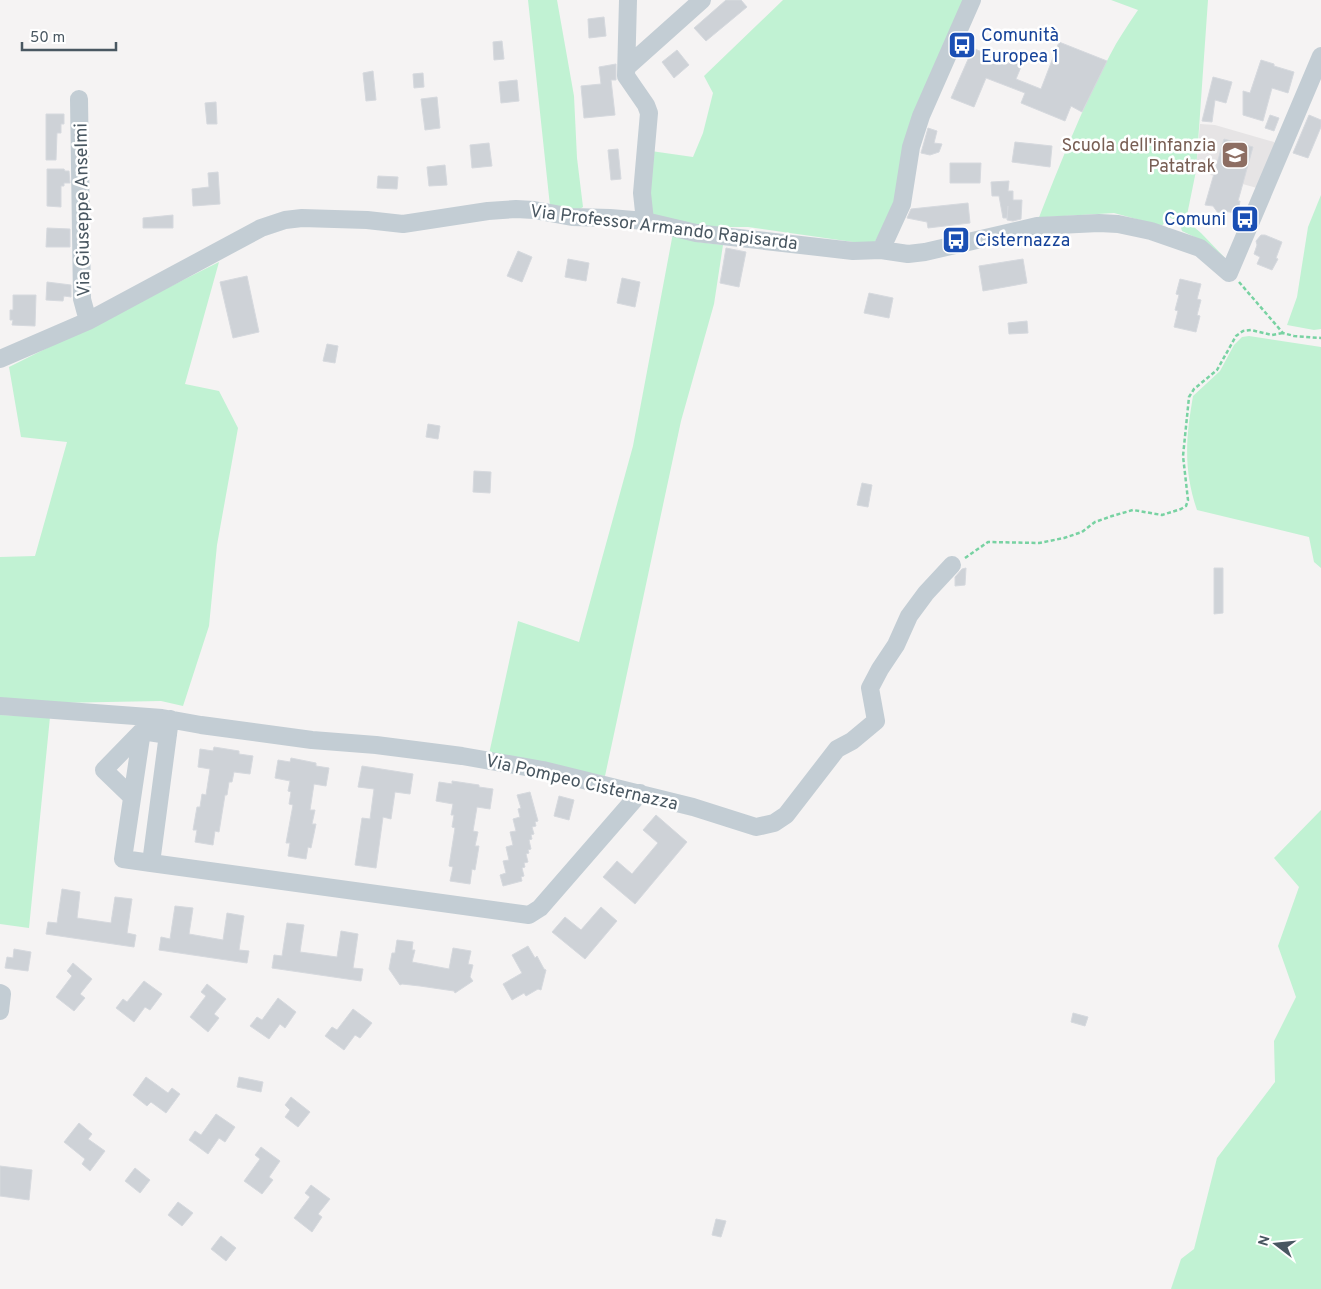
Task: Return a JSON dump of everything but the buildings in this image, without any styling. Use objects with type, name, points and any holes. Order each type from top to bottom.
[{"type":"street","points":[[628,0],[626,76],[646,105],[649,113],[642,193],[645,221]]},
{"type":"street","points":[[627,67],[702,0]]},
{"type":"street","points":[[881,250],[902,204],[911,147],[920,116],[972,0]]},
{"type":"street","points":[[1229,273],[1321,56]]},
{"type":"street","name":"Via Giuseppe Anselmi","points":[[79,99],[82,299],[88,321]]},
{"type":"street","name":"Via Professor Armando Rapisarda","points":[[0,359],[88,321],[261,228],[285,220],[302,218],[367,220],[403,224],[516,209],[534,210],[572,217],[645,221],[696,233],[853,251],[881,250],[908,254],[925,252],[1037,226],[1118,224],[1151,231],[1200,248],[1229,273]]},
{"type":"street","name":"Via Pompeo Cisternazza","points":[[0,706],[169,727],[201,725],[312,740],[376,745],[462,756],[543,770],[640,793],[705,810],[756,827],[774,823],[786,815],[837,749],[852,741],[876,721],[870,688],[896,645],[909,616],[952,564]]},
{"type":"street","points":[[132,797],[104,770],[142,731],[169,727],[151,864]]},
{"type":"street","points":[[142,731],[123,859],[529,915],[540,908],[640,793]]},
{"type":"street","points":[[0,994],[2,994],[0,1011]]},
{"type":"path","points":[[1229,273],[1236,278],[1284,333]]},
{"type":"path","points":[[952,564],[971,556],[988,542],[1039,543],[1082,532],[1094,522],[1133,510],[1162,515],[1186,506],[1188,500],[1183,456],[1189,397],[1194,389],[1217,370],[1236,336],[1243,331],[1251,330],[1272,335],[1284,333],[1294,336],[1321,338]]},
{"type":"shaded area","name":"Scuola dell'infanzia Patatrak","points":[[1200,124],[1215,125],[1274,142],[1276,145],[1257,188],[1196,171]]},
{"type":"green space","points":[[528,0],[557,0],[574,96],[577,158],[583,207],[573,213],[550,206]]},
{"type":"green space","points":[[783,0],[963,0],[897,199],[875,242],[867,244],[748,227],[702,227],[651,215],[647,187],[651,151],[693,157],[703,133],[713,93],[704,76]]},
{"type":"green space","points":[[1111,0],[1208,0],[1196,171],[1186,220],[1227,260],[1205,242],[1182,231],[1179,221],[1168,217],[1162,226],[1114,213],[1047,217],[1038,220],[1090,95],[1113,49],[1138,10]]},
{"type":"green space","points":[[1321,195],[1321,329],[1314,330],[1287,325],[1297,297],[1308,227]]},
{"type":"green space","points":[[673,233],[698,242],[723,245],[714,304],[681,421],[605,776],[489,754],[518,621],[579,642],[633,446]]},
{"type":"green space","points":[[219,262],[185,384],[219,391],[238,428],[217,545],[209,626],[183,706],[161,701],[54,703],[0,699],[0,557],[35,556],[67,442],[21,437],[9,367]]},
{"type":"green space","points":[[1249,336],[1321,347],[1321,568],[1314,562],[1309,537],[1197,510],[1189,481],[1187,453],[1193,396],[1220,371],[1234,345],[1242,337]]},
{"type":"green space","points":[[0,715],[50,717],[29,928],[0,924]]},
{"type":"green space","points":[[1321,810],[1321,1289],[1171,1289],[1181,1259],[1194,1249],[1217,1158],[1275,1082],[1274,1041],[1296,997],[1278,946],[1299,887],[1274,858]]},
{"type":"place","name":"Comunità Europea 1","points":[[962,45]]},
{"type":"place","name":"Scuola dell'infanzia Patatrak","points":[[1235,155]]},
{"type":"place","name":"Comuni","points":[[1245,219]]},
{"type":"place","name":"Cisternazza","points":[[956,240]]}]
